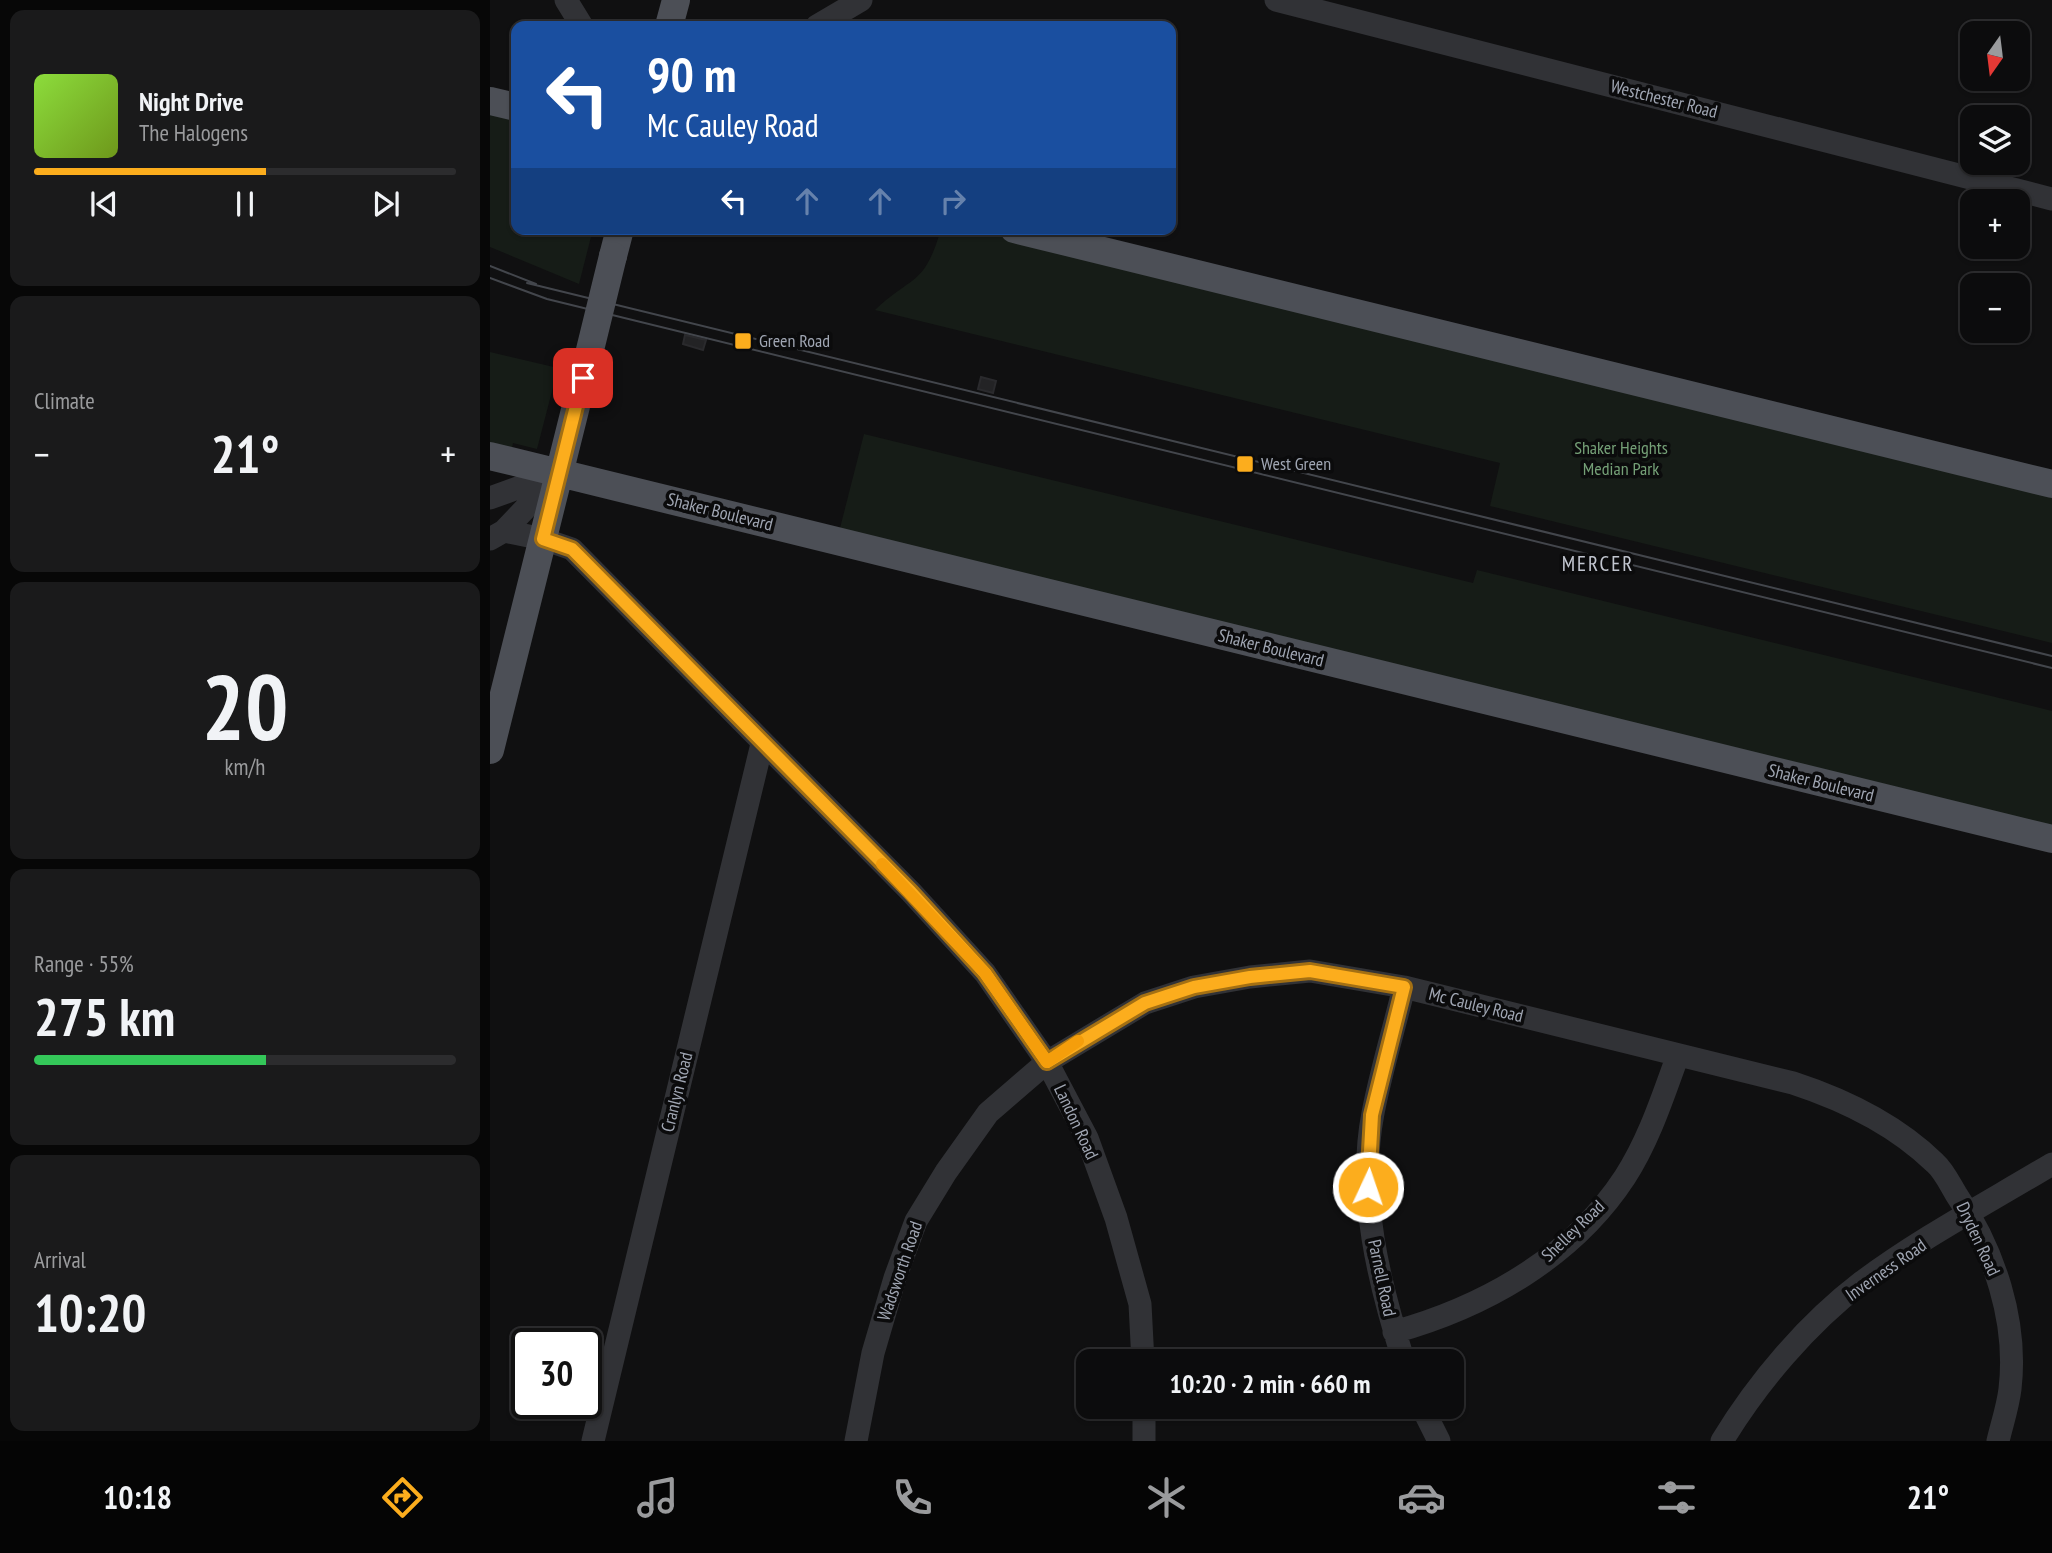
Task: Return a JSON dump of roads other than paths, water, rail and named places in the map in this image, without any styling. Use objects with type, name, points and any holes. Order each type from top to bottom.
[{"type":"main road","points":[[670,21],[676,0]]},
{"type":"main road","points":[[490,101],[511,106]]},
{"type":"main road","points":[[490,750],[619,235]]},
{"type":"main road","points":[[1038,235],[2052,484]]},
{"type":"main road","name":"Shaker Boulevard","points":[[490,456],[2052,839]]},
{"type":"street","points":[[566,0],[579,21]]},
{"type":"street","points":[[825,21],[861,0]]},
{"type":"street","name":"Westchester Road","points":[[1276,0],[2052,199]]},
{"type":"street","points":[[490,498],[559,473]]},
{"type":"street","points":[[497,535],[559,473]]},
{"type":"street","name":"Landon Road","points":[[497,535],[543,539],[572,549],[911,892],[985,973],[1047,1062],[1087,1138],[1116,1218],[1140,1304],[1142,1349]]},
{"type":"street","name":"Cranlyn Road","points":[[593,1441],[762,744]]},
{"type":"street","name":"Mc Cauley Road","points":[[1047,1062],[1145,1003],[1194,987],[1250,977],[1310,971],[1404,987],[1834,1096]]},
{"type":"street","name":"Parnell Road","points":[[1400,1349],[1381,1289],[1368,1187],[1372,1115],[1404,987]]},
{"type":"street","name":"Shelley Road","points":[[1394,1332],[1443,1318],[1497,1293],[1546,1259],[1591,1219],[1625,1177],[1654,1119],[1678,1055]]},
{"type":"street","name":"Wadsworth Road","points":[[856,1441],[873,1353],[916,1221],[988,1113],[1047,1062]]},
{"type":"street","name":"Dryden Road","points":[[1834,1096],[1896,1131],[1936,1164],[1970,1214],[1995,1267],[2009,1323],[2010,1389],[1998,1441]]},
{"type":"street","name":"Inverness Road","points":[[1722,1441],[1738,1414],[1798,1340],[1862,1283],[2052,1164]]},
{"type":"street","points":[[1144,1419],[1144,1441]]},
{"type":"street","points":[[1428,1419],[1439,1441]]},
{"type":"tram line","points":[[490,266],[536,284]]},
{"type":"tram line","points":[[490,278],[547,299],[2052,668]]},
{"type":"tram line","points":[[527,283],[2052,656]]},
{"type":"place","name":"Green Road","points":[[743,341]]},
{"type":"place","name":"West Green","points":[[1245,464]]},
{"type":"district","name":"MERCER","points":[[1598,564]]},
{"type":"park label","name":"Shaker Heights Median Park","points":[[1621,458]]}]
